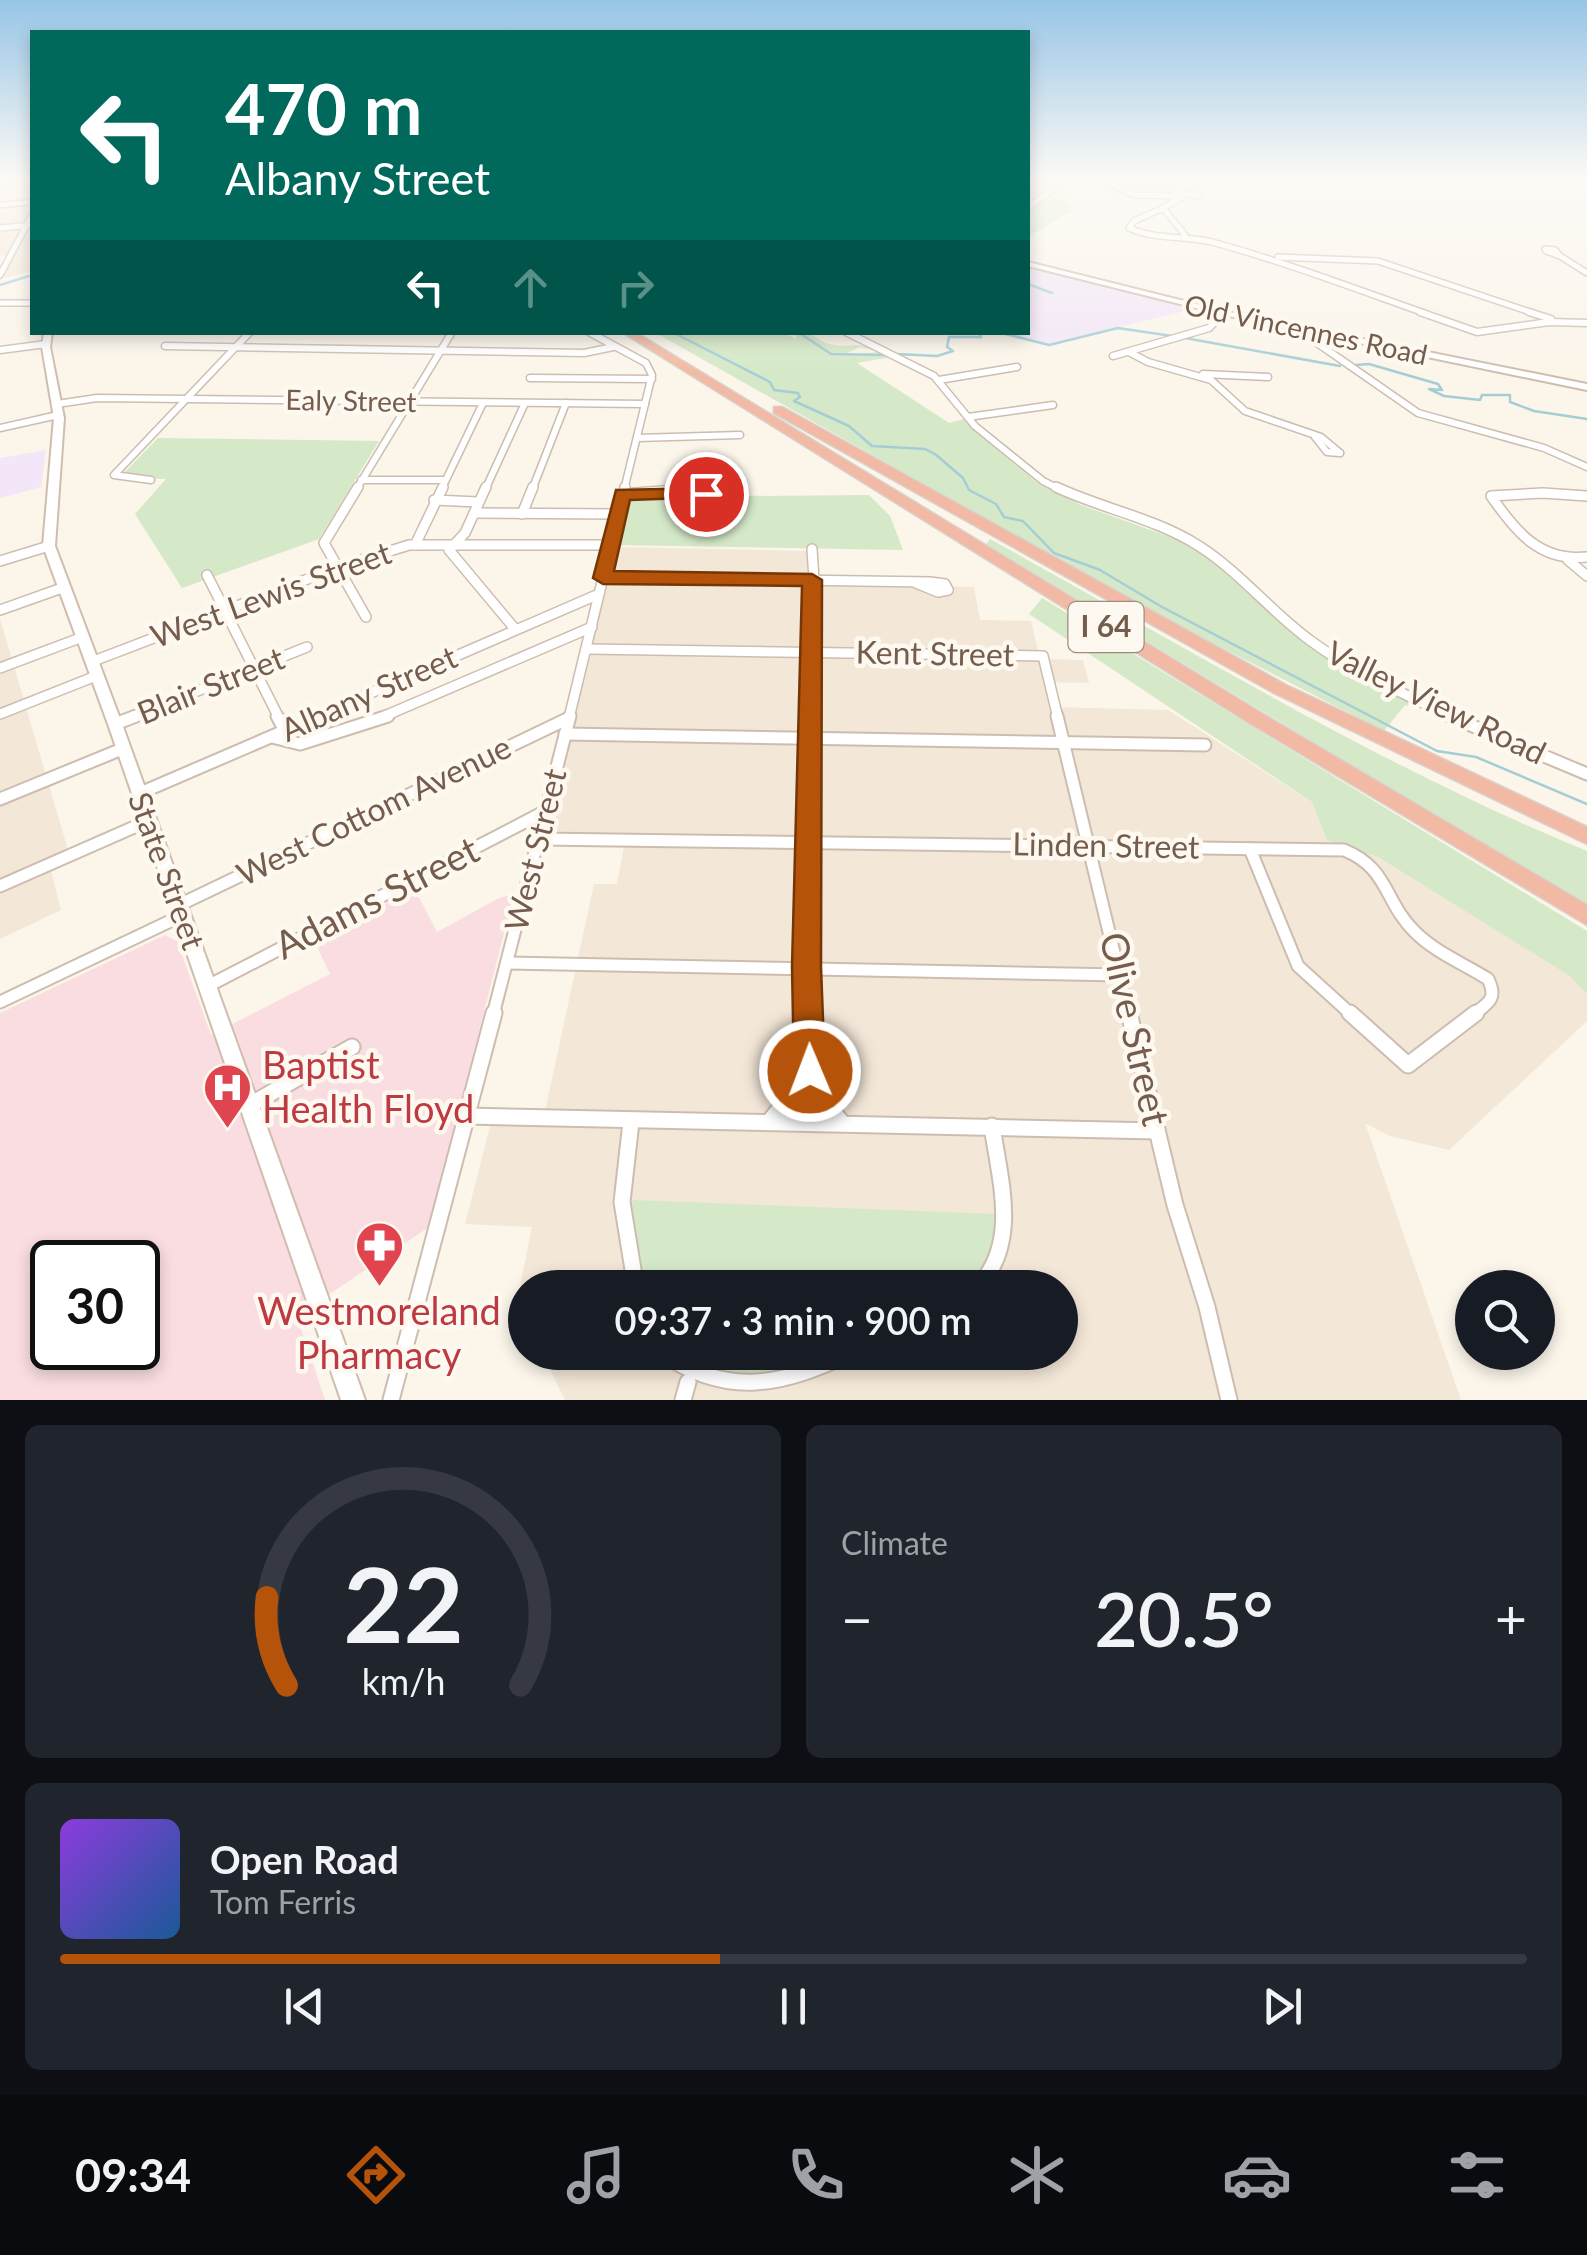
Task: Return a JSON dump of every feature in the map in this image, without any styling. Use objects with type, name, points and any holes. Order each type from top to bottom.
[{"type":"highway","name":"I 64","points":[[632,335],[1240,709],[1587,916]]},
{"type":"highway","name":"I 64","points":[[647,335],[1231,663],[1378,739],[1587,836]]},
{"type":"main road","name":"State Street","points":[[47,338],[58,410],[48,546],[115,724],[250,1105],[301,1262],[353,1400]]},
{"type":"street","points":[[0,275],[19,243]]},
{"type":"street","points":[[1216,243],[1267,257],[1477,332],[1558,322],[1587,323]]},
{"type":"street","points":[[0,255],[12,254]]},
{"type":"street","points":[[1560,256],[1587,274]]},
{"type":"street","points":[[1267,257],[1372,259],[1558,322]]},
{"type":"street","name":"Old Vincennes Road","points":[[1030,265],[1224,314],[1587,387]]},
{"type":"street","points":[[0,303],[30,303]]},
{"type":"street","points":[[1113,356],[1214,326],[1224,314]]},
{"type":"street","points":[[1298,329],[1418,414],[1544,448],[1587,467]]},
{"type":"street","points":[[151,480],[114,475],[247,335]]},
{"type":"street","points":[[366,617],[324,547],[450,335]]},
{"type":"street","points":[[530,378],[652,379],[648,365],[594,335]]},
{"type":"street","name":"Valley View Road","points":[[852,335],[939,380],[968,416],[1043,481],[1085,502],[1165,528],[1202,548],[1310,640],[1344,663],[1458,720],[1587,774]]},
{"type":"street","points":[[0,350],[47,338]]},
{"type":"street","points":[[165,346],[589,353],[612,347]]},
{"type":"street","points":[[1129,352],[1218,384],[1249,413],[1310,433]]},
{"type":"street","points":[[939,380],[1016,367]]},
{"type":"street","points":[[1197,375],[1268,378]]},
{"type":"street","name":"West Street","points":[[391,1400],[540,839],[652,379]]},
{"type":"street","name":"Ealy Street","points":[[0,428],[97,398],[645,404]]},
{"type":"street","points":[[415,544],[483,403]]},
{"type":"street","points":[[515,629],[452,556],[450,548],[464,533],[525,403]]},
{"type":"street","points":[[522,514],[566,404]]},
{"type":"street","points":[[968,416],[1053,404]]},
{"type":"street","points":[[636,438],[740,435]]},
{"type":"street","points":[[622,494],[716,490],[716,463],[720,459]]},
{"type":"street","points":[[361,480],[444,480]]},
{"type":"street","points":[[1587,496],[1491,496],[1535,548],[1567,560],[1587,576]]},
{"type":"street","points":[[434,500],[478,502]]},
{"type":"street","points":[[474,513],[617,514]]},
{"type":"street","name":"West Lewis Street","points":[[0,714],[223,610],[415,544],[609,545]]},
{"type":"street","points":[[0,561],[48,546]]},
{"type":"street","points":[[812,549],[815,594],[810,652],[807,967],[810,1071],[815,1088],[842,1123]]},
{"type":"street","points":[[1567,560],[1587,557]]},
{"type":"street","points":[[207,575],[286,732]]},
{"type":"street","points":[[603,578],[910,581]]},
{"type":"street","points":[[0,610],[62,588]]},
{"type":"street","name":"Albany Street","points":[[138,794],[599,594]]},
{"type":"street","points":[[272,737],[300,744],[391,715],[592,627]]},
{"type":"street","points":[[0,668],[80,638]]},
{"type":"street","name":"Blair Street","points":[[115,724],[307,648]]},
{"type":"street","name":"Kent Street","points":[[588,649],[1043,656]]},
{"type":"street","name":"Olive Street","points":[[1043,656],[1092,846],[1157,1130],[1229,1400]]},
{"type":"street","name":"West Cottom Avenue","points":[[0,1002],[569,718]]},
{"type":"street","points":[[565,734],[1205,744]]},
{"type":"street","points":[[0,799],[122,749]]},
{"type":"street","name":"Adams Street","points":[[208,986],[546,811]]},
{"type":"street","points":[[0,886],[148,821]]},
{"type":"street","name":"Linden Street","points":[[540,839],[1344,850],[1377,866],[1396,906],[1418,934],[1488,980],[1494,991],[1492,1000],[1408,1065],[1298,966],[1250,849]]},
{"type":"street","points":[[507,963],[1122,976]]},
{"type":"street","points":[[250,1105],[352,1047]]},
{"type":"street","points":[[769,1122],[810,1071]]},
{"type":"street","points":[[466,1116],[1157,1130]]},
{"type":"street","points":[[630,1122],[622,1202],[633,1270]]},
{"type":"street","points":[[992,1126],[1004,1234],[994,1270]]},
{"type":"street","points":[[686,1391],[744,1399],[786,1387],[819,1370]]},
{"type":"shaded area","points":[[0,243],[30,243],[30,272],[0,279],[6,256],[0,256]]},
{"type":"shaded area","points":[[1030,266],[1199,308],[1052,343],[1013,335],[1030,335]]},
{"type":"shaded area","points":[[46,450],[41,487],[0,498],[0,458]]},
{"type":"shaded area","points":[[616,547],[807,551],[807,583],[974,587],[980,620],[1031,621],[1040,659],[1083,660],[1089,683],[1046,682],[1051,707],[1168,710],[1312,802],[1327,840],[1378,857],[1571,976],[1587,994],[1587,1021],[1449,1150],[1390,1136],[1365,1123],[1461,1400],[565,1400],[550,1370],[1078,1370],[1078,1270],[523,1270],[532,1227],[465,1224],[493,1115],[544,1116],[594,884],[617,884],[625,841],[537,838]]},
{"type":"shaded area","points":[[0,619],[68,850],[48,859],[61,910],[0,939]]},
{"type":"shaded area","name":"Baptist Health Floyd","points":[[414,888],[437,932],[499,898],[514,894],[429,1227],[297,1316],[325,1400],[0,1400],[0,1013],[165,935],[177,941],[211,1035],[330,974],[315,942]]},
{"type":"green space","points":[[660,335],[789,335],[796,339],[796,335],[811,335],[828,344],[863,346],[875,350],[860,347],[843,355],[881,352],[891,357],[857,363],[949,423],[964,419],[1035,481],[1081,505],[1198,547],[1285,623],[1421,708],[1405,705],[1384,731],[1142,607]]},
{"type":"green space","points":[[158,438],[379,441],[319,539],[182,588],[135,514],[166,479],[119,478]]},
{"type":"green space","points":[[869,495],[890,516],[903,550],[616,545],[626,497]]},
{"type":"green space","points":[[990,539],[1358,743],[1587,851],[1587,904],[1531,874],[986,544]]},
{"type":"green space","points":[[1042,598],[1587,931],[1587,994],[1570,976],[1378,857],[1327,840],[1312,802],[1029,614]]},
{"type":"green space","points":[[632,1200],[996,1214],[994,1238],[980,1270],[640,1270],[635,1253]]},
{"type":"green space","points":[[706,1370],[800,1370],[774,1383],[745,1389]]},
{"type":"waterway","points":[[0,285],[30,276]]},
{"type":"waterway","points":[[1030,285],[1052,293]]},
{"type":"waterway","points":[[1010,335],[1049,345],[1118,328],[1172,336]]},
{"type":"waterway","points":[[678,335],[770,382],[774,390],[798,393],[800,397],[794,401],[849,426],[872,446],[925,449],[935,454],[963,478],[969,490],[996,504],[1004,517],[1023,521],[1054,553],[1100,570],[1162,607],[1437,751],[1476,757],[1587,804]]},
{"type":"waterway","points":[[802,335],[831,354],[886,355]]},
{"type":"waterway","points":[[897,354],[937,356],[953,351],[947,347],[949,337],[980,335]]},
{"type":"waterway","points":[[1185,338],[1340,366]]},
{"type":"waterway","points":[[1356,365],[1369,364],[1438,384],[1442,390],[1429,389],[1444,396],[1480,400],[1482,395],[1510,395],[1510,402],[1534,411],[1587,419]]},
{"type":"place","name":"Baptist Health Floyd","points":[[227,1130]]},
{"type":"place","name":"Westmoreland Pharmacy","points":[[379,1288]]},
{"type":"route","points":[[706,494],[622,494],[603,578],[812,580],[815,594],[810,652],[807,967],[810,1071]]}]
